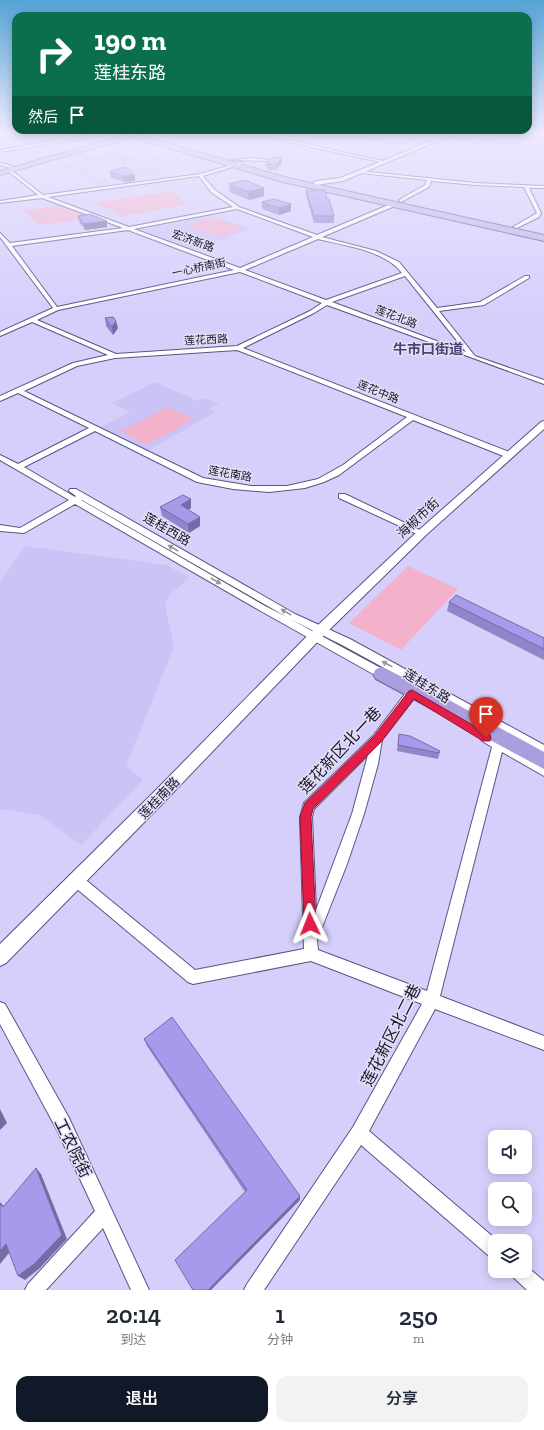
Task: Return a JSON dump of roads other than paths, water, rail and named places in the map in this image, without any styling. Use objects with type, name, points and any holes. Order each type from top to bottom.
[{"type":"highway","points":[[382,674],[443,705],[544,761]]},
{"type":"main road","points":[[350,192],[544,238]]},
{"type":"main road","points":[[398,203],[544,234]]},
{"type":"street","name":"宏济新路","points":[[37,192],[42,196],[241,270]]},
{"type":"street","points":[[0,202],[71,192]]},
{"type":"street","points":[[215,192],[237,208],[317,237],[382,255],[397,264],[473,358]]},
{"type":"street","name":"一心桥南街","points":[[0,334],[56,309],[241,270],[398,203],[416,192]]},
{"type":"street","points":[[515,227],[537,216],[539,213],[529,192]]},
{"type":"street","points":[[9,245],[184,220],[237,208]]},
{"type":"street","points":[[0,234],[56,309]]},
{"type":"street","name":"莲花北路","points":[[241,270],[473,358],[544,382]]},
{"type":"street","name":"莲花西路","points":[[0,399],[75,364],[115,356],[238,348],[312,312],[327,302],[405,274]]},
{"type":"street","points":[[435,310],[482,304],[527,277]]},
{"type":"street","points":[[32,320],[115,356]]},
{"type":"street","name":"莲花中路","points":[[238,348],[509,456]]},
{"type":"street","name":"莲花南路","points":[[19,390],[200,480],[222,486],[250,490],[305,486],[335,474],[412,417]]},
{"type":"street","points":[[22,465],[95,428]]},
{"type":"street","name":"海椒市街","points":[[318,633],[422,534],[542,428]]},
{"type":"street","name":"莲桂西路","points":[[0,450],[22,465],[262,608],[318,633]]},
{"type":"street","name":"莲桂西路","points":[[0,457],[22,465]]},
{"type":"street","points":[[342,496],[422,534]]},
{"type":"street","points":[[0,528],[21,531],[79,498]]},
{"type":"street","name":"莲桂东路","points":[[318,633],[441,712],[544,771]]},
{"type":"street","name":"莲桂东路","points":[[318,633],[372,656],[544,750]]},
{"type":"street","name":"莲桂南路","points":[[0,957],[318,633]]},
{"type":"street","name":"莲花新区北一巷","points":[[311,954],[306,817],[308,807],[378,739],[412,694]]},
{"type":"street","points":[[311,939],[338,872],[372,768],[378,739]]},
{"type":"street","name":"莲花新区北二巷","points":[[253,1290],[359,1133],[432,1000],[498,744]]},
{"type":"street","points":[[76,880],[193,977],[311,954],[544,1043]]},
{"type":"street","name":"工农院街","points":[[0,1009],[63,1124],[140,1290]]},
{"type":"street","points":[[359,1133],[488,1244]]},
{"type":"street","points":[[34,1290],[105,1213]]},
{"type":"street","points":[[527,1278],[541,1290]]},
{"type":"district","name":"牛市口街道","points":[[428,349]]}]
